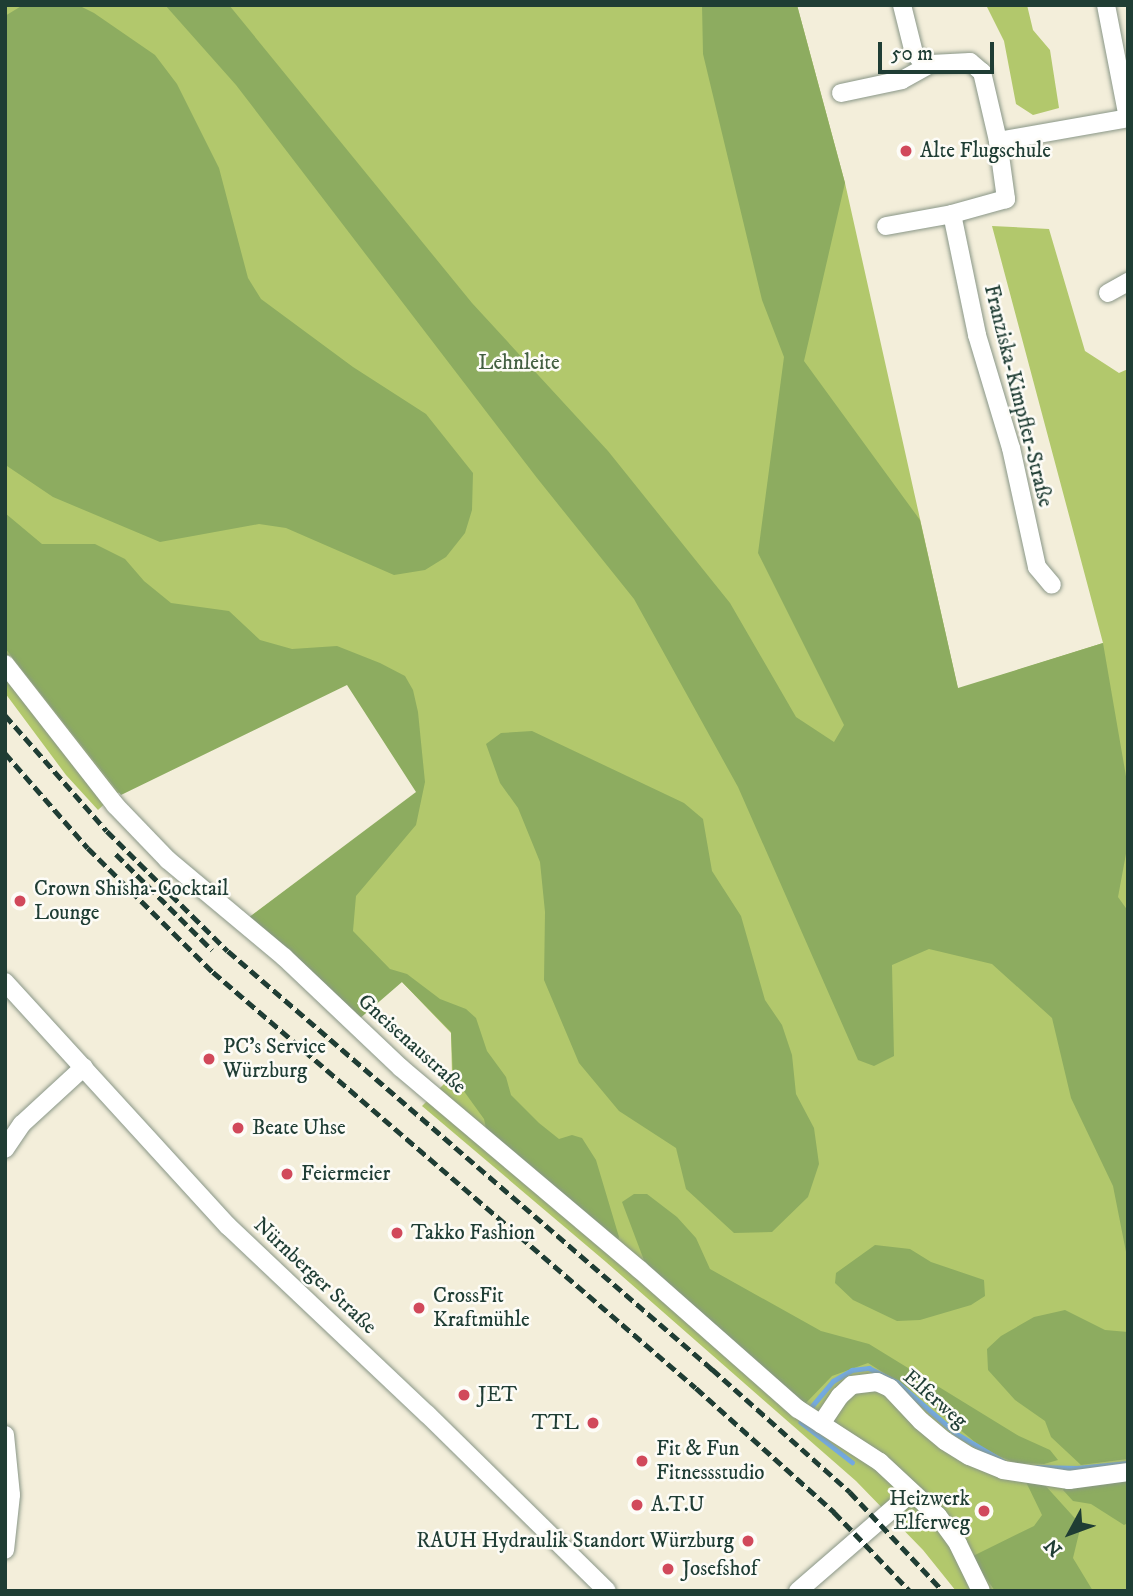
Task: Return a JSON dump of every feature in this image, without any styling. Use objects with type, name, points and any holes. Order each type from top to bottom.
[{"type":"street","points":[[902,5],[914,53],[931,64]]},
{"type":"street","points":[[998,141],[1128,118],[1106,5]]},
{"type":"street","points":[[841,93],[902,80],[931,64],[970,62],[982,72],[998,141],[1006,199],[952,214],[886,226]]},
{"type":"street","name":"Franziska-Kimpfler-Straße","points":[[952,214],[977,335],[1011,448],[1037,567],[1052,585]]},
{"type":"street","points":[[1108,293],[1128,282]]},
{"type":"street","name":"Gneisenaustraße","points":[[5,664],[115,805],[168,860],[284,957],[401,1068],[639,1269],[798,1409],[821,1424]]},
{"type":"street","name":"Nürnberger Straße","points":[[5,982],[228,1226],[427,1414],[607,1591]]},
{"type":"street","points":[[5,1149],[22,1124],[83,1067]]},
{"type":"street","name":"Elferweg","points":[[821,1424],[839,1396],[852,1385],[877,1382],[890,1388],[921,1421],[945,1441],[969,1456],[1003,1470],[1069,1480],[1128,1472]]},
{"type":"street","points":[[821,1424],[880,1462],[938,1516],[958,1544],[981,1591]]},
{"type":"street","points":[[5,1435],[11,1496],[5,1550]]},
{"type":"street","points":[[798,1591],[911,1493]]},
{"type":"green space","name":"Lehnleite","points":[[5,5],[797,5],[845,183],[958,689],[1103,643],[992,226],[1049,229],[1085,351],[1119,373],[1128,369],[1128,1591],[956,1591],[923,1550],[856,1481],[606,1262],[422,1106],[452,1076],[451,1033],[402,982],[250,917],[418,792],[349,678],[114,795],[98,810],[66,775],[5,693]]},
{"type":"green space","points":[[23,5],[78,5],[155,55],[177,84],[219,168],[248,278],[261,299],[353,367],[426,414],[473,473],[472,510],[465,533],[446,557],[425,570],[394,575],[286,528],[259,524],[160,542],[53,497],[7,466],[5,16]]},
{"type":"green space","points":[[165,5],[229,5],[472,303],[608,451],[730,603],[796,717],[834,742],[844,725],[758,553],[784,357],[762,300],[703,54],[702,5],[797,5],[845,183],[804,361],[920,520],[958,688],[1103,643],[1128,788],[1128,843],[1118,897],[1128,911],[1128,1262],[1113,1186],[1071,1098],[1052,1018],[992,964],[929,949],[892,965],[894,1056],[874,1066],[858,1060],[738,787],[634,599],[537,478],[236,85]]},
{"type":"green space","points":[[986,5],[1027,5],[1033,30],[1050,50],[1059,108],[1033,115],[1016,104],[1004,41]]},
{"type":"green space","points":[[5,513],[42,544],[95,544],[125,559],[144,581],[171,603],[229,611],[260,640],[292,649],[337,646],[405,676],[413,690],[418,712],[425,782],[416,825],[356,896],[353,931],[390,969],[407,974],[440,999],[466,1009],[476,1018],[487,1051],[506,1077],[511,1095],[559,1139],[572,1135],[582,1138],[596,1160],[619,1237],[617,1243],[487,1133],[484,1119],[453,1076],[451,1032],[402,982],[358,1020],[248,918],[416,792],[347,685],[121,795],[5,648]]},
{"type":"green space","points":[[532,731],[684,803],[703,819],[712,871],[741,916],[765,1000],[782,1025],[792,1055],[796,1094],[814,1128],[819,1164],[808,1197],[772,1232],[734,1233],[686,1189],[676,1148],[619,1111],[579,1063],[544,980],[545,912],[540,862],[518,808],[500,783],[486,744],[501,733]]},
{"type":"green space","points":[[634,1194],[647,1194],[677,1217],[696,1238],[710,1269],[821,1331],[869,1344],[1019,1436],[1050,1450],[1058,1460],[1044,1464],[1016,1463],[981,1447],[913,1391],[868,1363],[832,1376],[805,1404],[648,1271],[622,1202]]},
{"type":"green space","points":[[875,1245],[910,1249],[931,1262],[984,1280],[985,1296],[971,1305],[920,1320],[897,1321],[853,1300],[835,1283],[836,1273]]},
{"type":"green space","points":[[1065,1310],[1105,1330],[1128,1332],[1128,1459],[1081,1465],[1051,1437],[1045,1421],[1015,1400],[988,1370],[987,1349],[1001,1336],[1034,1317]]},
{"type":"green space","points":[[1128,1481],[1128,1523],[1124,1525],[1091,1504],[1073,1501],[1063,1490],[1066,1485]]},
{"type":"green space","points":[[1026,1482],[1043,1483],[1081,1525],[1073,1558],[1093,1591],[995,1591],[971,1557],[1034,1526],[1042,1515]]},
{"type":"waterway","points":[[807,1412],[833,1381],[852,1370],[869,1368],[897,1382],[957,1434],[1003,1461]]},
{"type":"waterway","points":[[802,1419],[801,1422],[852,1462]]},
{"type":"waterway","points":[[1036,1467],[1077,1468],[1128,1463]]},
{"type":"railway","points":[[5,715],[107,831],[228,951],[712,1369],[850,1492],[943,1591]]},
{"type":"railway","points":[[5,753],[88,848],[213,972],[696,1388],[834,1512],[910,1591]]},
{"type":"railway","points":[[116,854],[212,950]]},
{"type":"place","name":"Alte Flugschule","points":[[906,151]]},
{"type":"place","name":"Crown Shisha-Cocktail Lounge","points":[[20,901]]},
{"type":"place","name":"PC's Service Würzburg","points":[[209,1059]]},
{"type":"place","name":"Beate Uhse","points":[[238,1128]]},
{"type":"place","name":"Feiermeier","points":[[287,1174]]},
{"type":"place","name":"Takko Fashion","points":[[397,1233]]},
{"type":"place","name":"CrossFit Kraftmühle","points":[[419,1308]]},
{"type":"place","name":"JET","points":[[464,1395]]},
{"type":"place","name":"TTL","points":[[593,1423]]},
{"type":"place","name":"Fit & Fun Fitnessstudio","points":[[642,1461]]},
{"type":"place","name":"A.T.U","points":[[637,1505]]},
{"type":"place","name":"Heizwerk Elferweg","points":[[984,1511]]},
{"type":"place","name":"RAUH Hydraulik Standort Würzburg","points":[[748,1541]]},
{"type":"place","name":"Josefshof","points":[[668,1569]]}]
